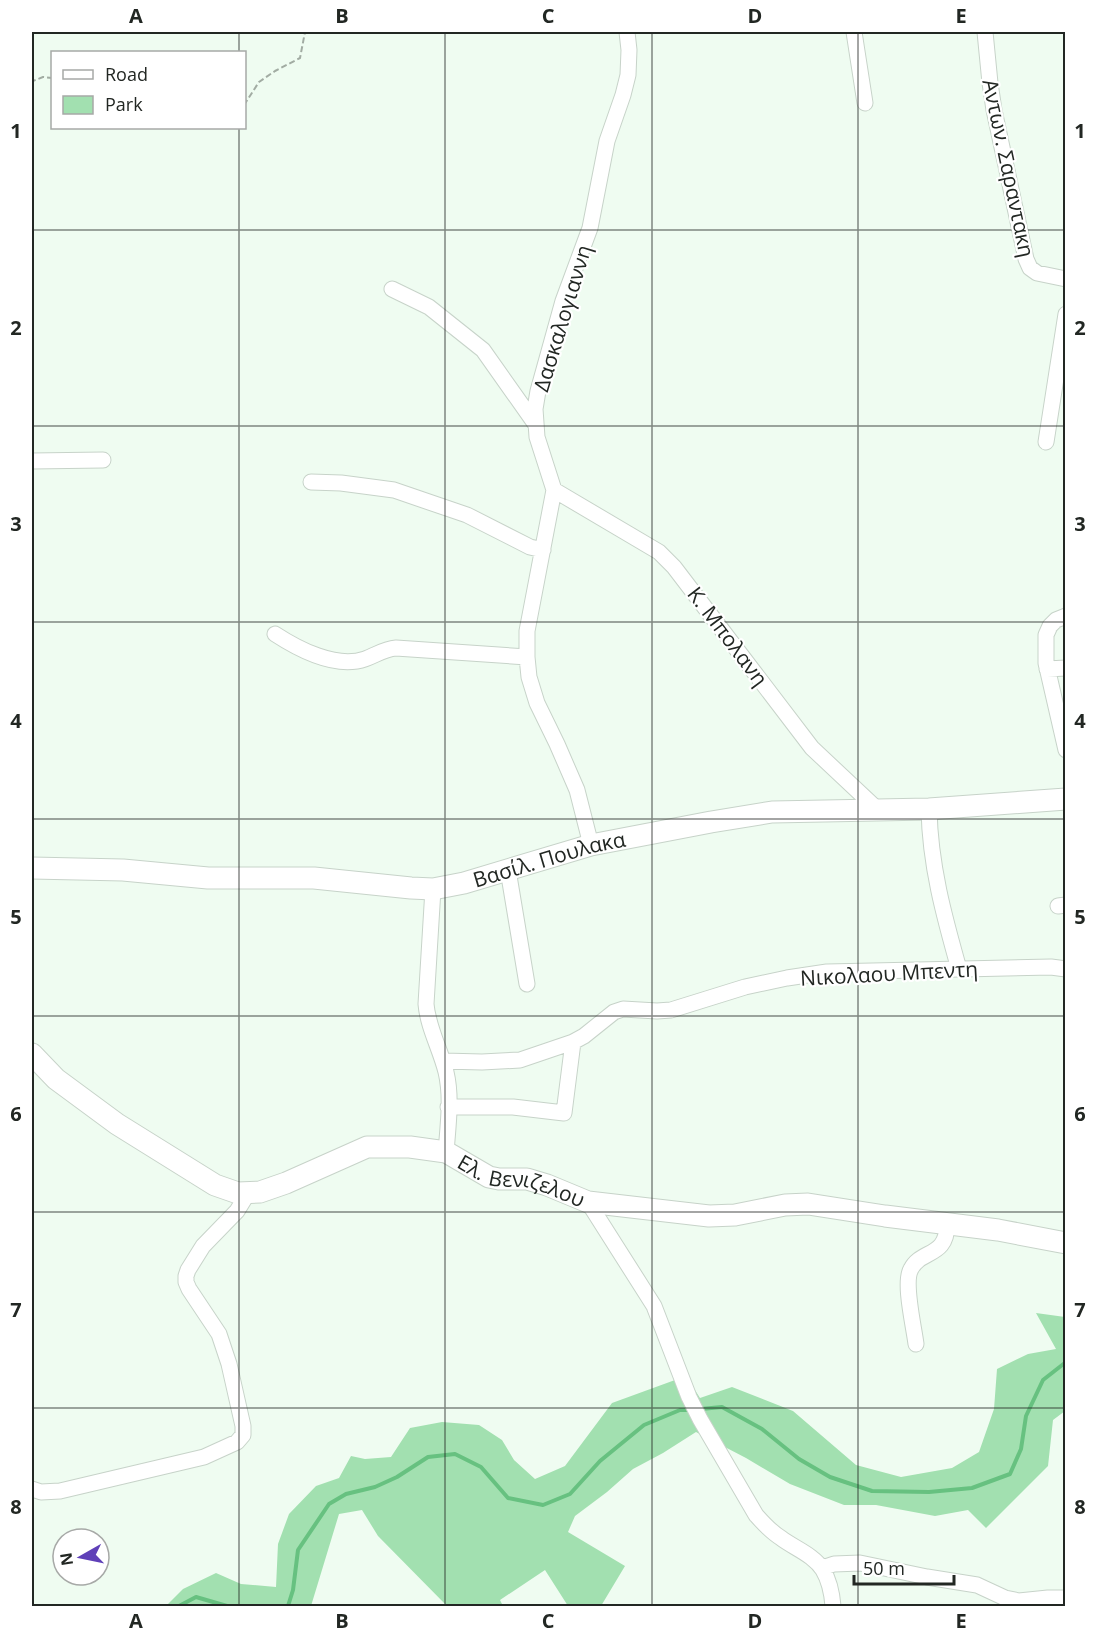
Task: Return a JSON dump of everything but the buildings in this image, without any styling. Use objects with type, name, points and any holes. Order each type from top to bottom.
[{"type":"street","name":"Δασκαλογιαννη","points":[[591,845],[577,790],[537,702],[529,677],[527,631],[554,489],[537,437],[535,409],[563,301],[590,228],[608,141],[628,75],[627,32]]},
{"type":"street","points":[[854,32],[866,103]]},
{"type":"street","name":"Αντων. Σαραντακη","points":[[985,32],[994,110],[1026,259],[1030,268],[1037,273],[1065,279]]},
{"type":"street","points":[[392,289],[429,307],[483,350],[536,425]]},
{"type":"street","points":[[1046,442],[1065,314]]},
{"type":"street","points":[[32,461],[103,460]]},
{"type":"street","points":[[311,482],[341,483],[394,490],[467,515],[530,547],[543,550]]},
{"type":"street","name":"Κ. Μπολανη","points":[[554,489],[660,552],[674,567],[812,748],[878,810]]},
{"type":"street","points":[[1065,616],[1056,620],[1046,635],[1047,669],[1065,750]]},
{"type":"street","points":[[275,634],[309,653],[341,661],[352,662],[385,649],[396,648],[527,657]]},
{"type":"street","points":[[1047,669],[1065,668]]},
{"type":"street","name":"Βασίλ. Πουλακα","points":[[32,868],[123,870],[208,878],[314,878],[411,888],[433,888],[464,883],[591,845],[772,812],[930,809],[1065,799]]},
{"type":"street","points":[[930,809],[931,848],[936,882],[959,969]]},
{"type":"street","points":[[508,870],[526,984]]},
{"type":"street","points":[[433,888],[426,1004],[427,1018],[446,1073],[448,1107],[446,1152]]},
{"type":"street","name":"Νικολαου Μπεντη","points":[[443,1061],[520,1060],[573,1042],[614,1012],[623,1009],[670,1010],[745,987],[827,972],[1065,969]]},
{"type":"street","points":[[448,1107],[513,1107],[564,1113],[573,1042]]},
{"type":"street","name":"Ελ. Βενιζελου","points":[[32,1054],[56,1078],[117,1124],[215,1185],[238,1193],[260,1192],[367,1147],[410,1147],[446,1152],[489,1177],[527,1179],[588,1202],[709,1216],[735,1215],[785,1205],[808,1204],[998,1230],[1065,1243]]},
{"type":"street","points":[[32,1489],[41,1492],[60,1491],[204,1457],[237,1442],[243,1435],[229,1364],[219,1334],[189,1289],[186,1276],[203,1246],[237,1211],[248,1193]]},
{"type":"street","points":[[588,1202],[654,1306],[689,1397],[756,1515],[766,1527],[822,1568],[830,1585],[833,1606]]},
{"type":"street","points":[[916,1344],[908,1286],[909,1274],[911,1267],[932,1253],[945,1240],[947,1224]]},
{"type":"street","points":[[822,1568],[834,1564],[860,1563],[977,1585],[1005,1598],[1019,1601],[1065,1598]]},
{"type":"path","points":[[246,102],[259,82],[300,58],[305,32]]},
{"type":"path","points":[[32,82],[43,77],[51,78]]},
{"type":"green space","points":[[1036,1313],[1065,1317],[1065,1411],[1053,1420],[1048,1466],[986,1528],[968,1510],[935,1516],[876,1505],[844,1505],[790,1484],[696,1432],[633,1469],[575,1516],[568,1532],[625,1566],[601,1606],[568,1606],[545,1570],[500,1600],[503,1606],[447,1606],[378,1536],[362,1510],[339,1514],[311,1606],[166,1606],[183,1589],[216,1573],[241,1584],[276,1587],[278,1544],[289,1514],[316,1486],[339,1478],[351,1456],[365,1459],[391,1457],[410,1428],[442,1422],[479,1425],[502,1440],[514,1460],[535,1479],[565,1466],[612,1403],[686,1376],[700,1398],[732,1387],[793,1411],[856,1465],[901,1477],[952,1468],[979,1452],[994,1409],[997,1369],[1028,1354],[1056,1349]]},
{"type":"waterway","points":[[701,1409],[722,1407],[762,1429],[799,1459],[830,1477],[872,1491],[929,1492],[972,1488],[1010,1474],[1021,1449],[1026,1416],[1043,1380],[1066,1362]]},
{"type":"waterway","points":[[288,1606],[293,1590],[298,1550],[329,1504],[346,1494],[375,1487],[397,1477],[428,1457],[455,1454],[481,1467],[508,1498],[543,1505],[570,1494],[600,1461],[644,1425],[680,1410],[690,1410]]},
{"type":"waterway","points":[[179,1606],[196,1597],[227,1606]]}]
